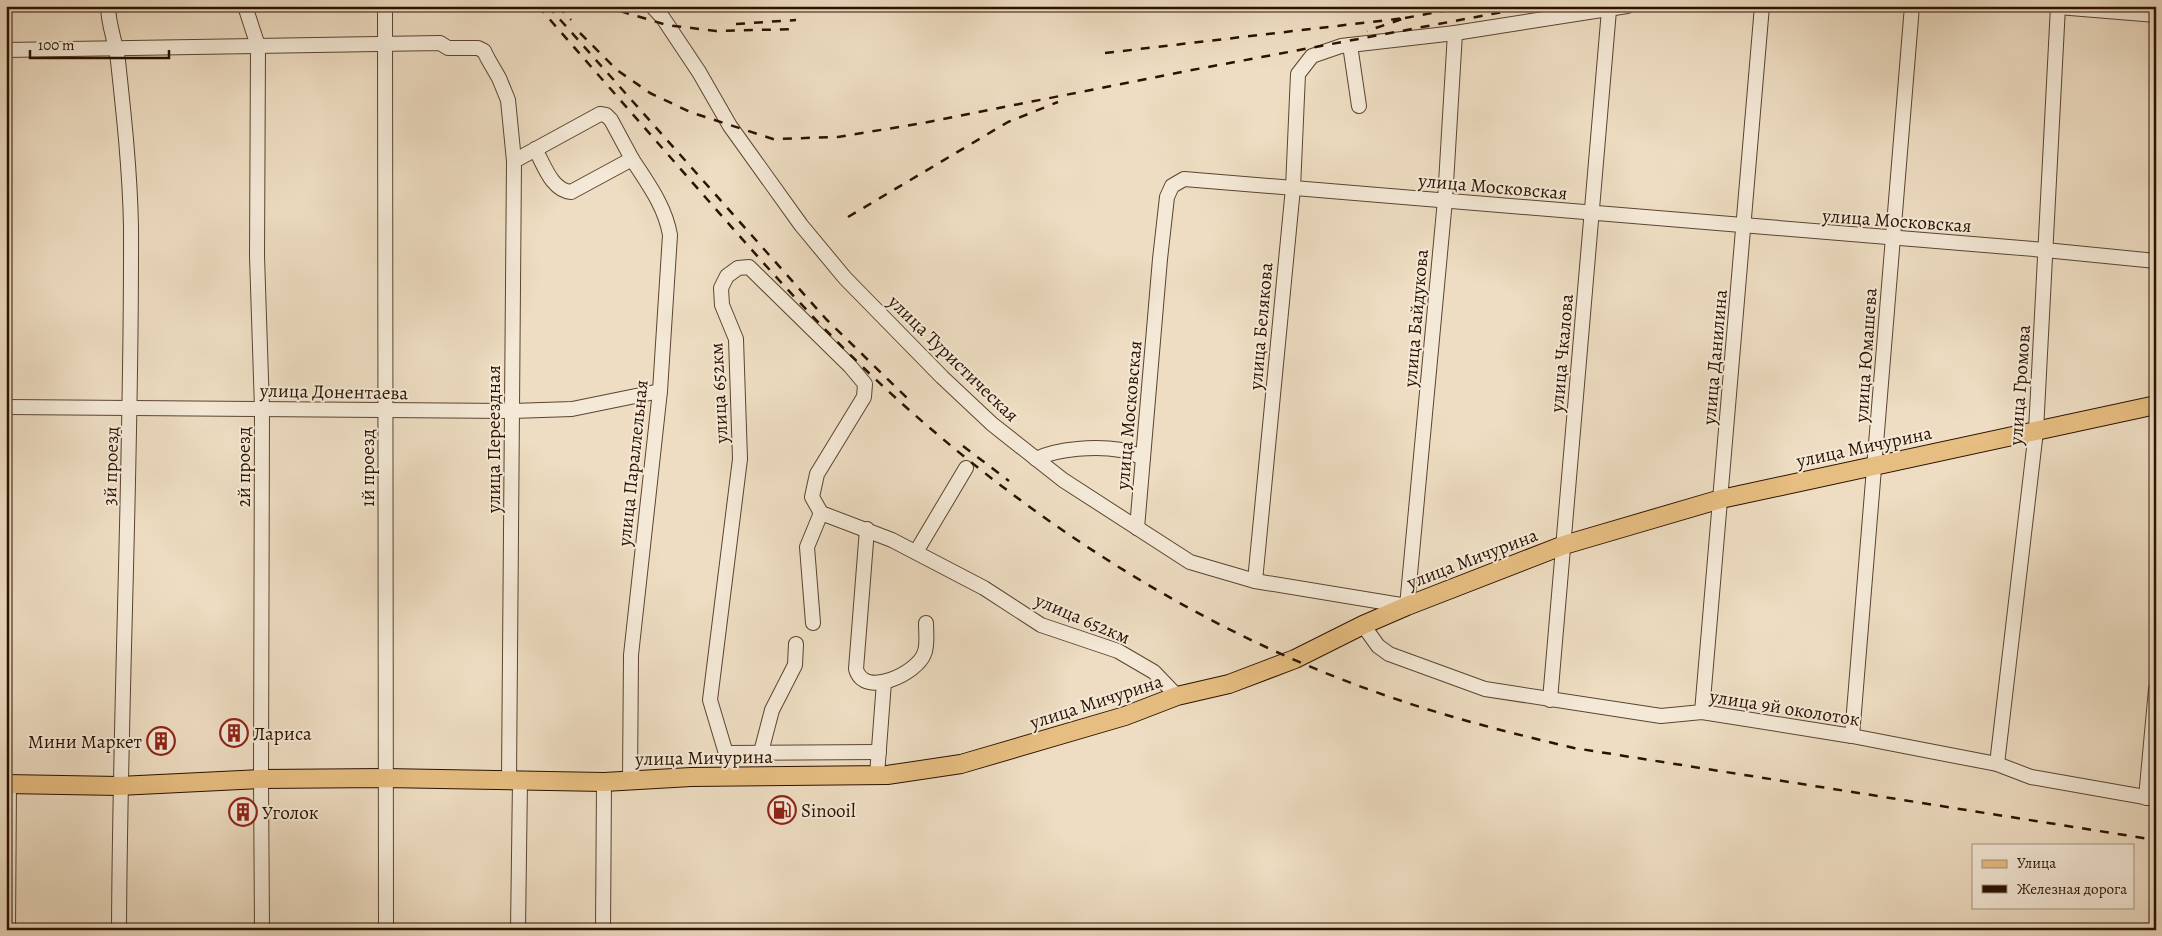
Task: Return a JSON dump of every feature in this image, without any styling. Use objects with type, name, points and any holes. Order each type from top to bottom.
[{"type":"main road","name":"улица Мичурина","points":[[8,784],[119,786],[261,780],[386,778],[604,782],[733,777],[877,775],[972,762],[1125,716],[1177,696],[1229,684],[1295,659],[1363,625],[1407,606],[1564,545],[1721,499],[2156,405]]},
{"type":"street","name":"3й проезд","points":[[108,6],[108,21],[116,49],[127,136],[130,215],[130,409],[119,786],[119,930]]},
{"type":"street","name":"2й проезд","points":[[244,6],[258,46],[257,256],[262,409],[262,930]]},
{"type":"street","name":"1й проезд","points":[[385,6],[386,930]]},
{"type":"street","name":"улица Туристическая","points":[[652,6],[663,18],[699,72],[730,126],[801,225],[845,278],[942,377],[992,424],[1063,480],[1190,562],[1255,581],[1407,606]]},
{"type":"street","points":[[1359,106],[1350,45],[1456,33],[1627,6]]},
{"type":"street","name":"улица Данилина","points":[[1702,712],[1762,6]]},
{"type":"street","name":"улица Юмашева","points":[[1852,736],[1876,466],[1912,6]]},
{"type":"street","points":[[2058,7],[2156,16]]},
{"type":"street","name":"улица Громова","points":[[1997,764],[2036,431],[2058,7]]},
{"type":"street","name":"улица Чкалова","points":[[1550,700],[1609,10]]},
{"type":"street","name":"улица Байдукова","points":[[1407,606],[1445,200],[1456,33]]},
{"type":"street","points":[[6,50],[385,43]]},
{"type":"street","name":"улица Переездная","points":[[385,43],[440,43],[448,48],[478,48],[484,51],[508,100],[514,161],[512,411],[514,780],[518,930]]},
{"type":"street","name":"улица Белякова","points":[[1255,581],[1292,188],[1298,74],[1312,56],[1350,45]]},
{"type":"street","name":"улица Параллельная","points":[[535,149],[600,114],[606,115],[611,120],[632,159],[658,199],[667,219],[670,236],[660,391],[631,655],[630,780]]},
{"type":"street","points":[[514,161],[535,149],[555,185],[564,191],[571,192],[632,159]]},
{"type":"street","name":"улица Московская","points":[[1137,528],[1167,197],[1172,186],[1184,179],[1744,227],[2046,250],[2156,261]]},
{"type":"street","name":"улица 652км","points":[[733,777],[710,700],[740,459],[736,339],[722,305],[722,288],[727,276],[738,268],[748,267],[850,366],[865,384],[864,397],[818,474],[812,497],[821,513],[867,529],[916,552],[984,588],[1041,625],[1118,651],[1154,672],[1177,696]]},
{"type":"street","name":"улица Донентаева","points":[[6,407],[385,412],[512,411],[572,408],[660,391]]},
{"type":"street","points":[[1036,458],[1050,452],[1071,449],[1120,450],[1143,458]]},
{"type":"street","points":[[916,552],[966,468]]},
{"type":"street","points":[[813,624],[807,547],[821,513]]},
{"type":"street","points":[[867,529],[856,669],[858,676],[866,682],[889,682],[918,664],[925,653],[926,623]]},
{"type":"street","name":"улица 9й околоток","points":[[1363,625],[1378,646],[1389,654],[1485,689],[1661,716],[1702,712],[1852,736],[1997,764],[2031,776],[2151,798]]},
{"type":"street","points":[[761,752],[772,710],[795,665],[796,644]]},
{"type":"street","points":[[877,775],[884,682]]},
{"type":"street","points":[[2151,798],[2156,689]]},
{"type":"street","points":[[727,753],[879,752]]},
{"type":"street","points":[[603,930],[604,782]]},
{"type":"street","points":[[8,784],[8,930]]},
{"type":"railway","points":[[538,6],[772,272],[839,344],[886,389],[996,482],[1054,524],[1114,564],[1177,601],[1241,635],[1306,665],[1398,700],[1523,736],[1574,748],[2156,840]]},
{"type":"railway","points":[[548,6],[826,319],[908,399]]},
{"type":"railway","points":[[558,6],[571,20]]},
{"type":"railway","points":[[603,6],[667,25],[716,31],[797,29]]},
{"type":"railway","points":[[1405,18],[1470,6]]},
{"type":"railway","points":[[580,33],[617,70],[650,93],[690,112],[773,139],[838,137],[923,123],[1192,70],[1535,6]]},
{"type":"railway","points":[[1105,53],[1405,18],[1367,31]]},
{"type":"railway","points":[[736,24],[796,20]]},
{"type":"railway","points":[[848,217],[1008,122],[1058,102]]},
{"type":"railway","points":[[963,446],[1009,481]]},
{"type":"place","name":"Лариса","points":[[234,733]]},
{"type":"place","name":"Мини Маркет","points":[[161,741]]},
{"type":"place","name":"Sinooil","points":[[782,810]]},
{"type":"place","name":"Уголок","points":[[243,812]]}]
